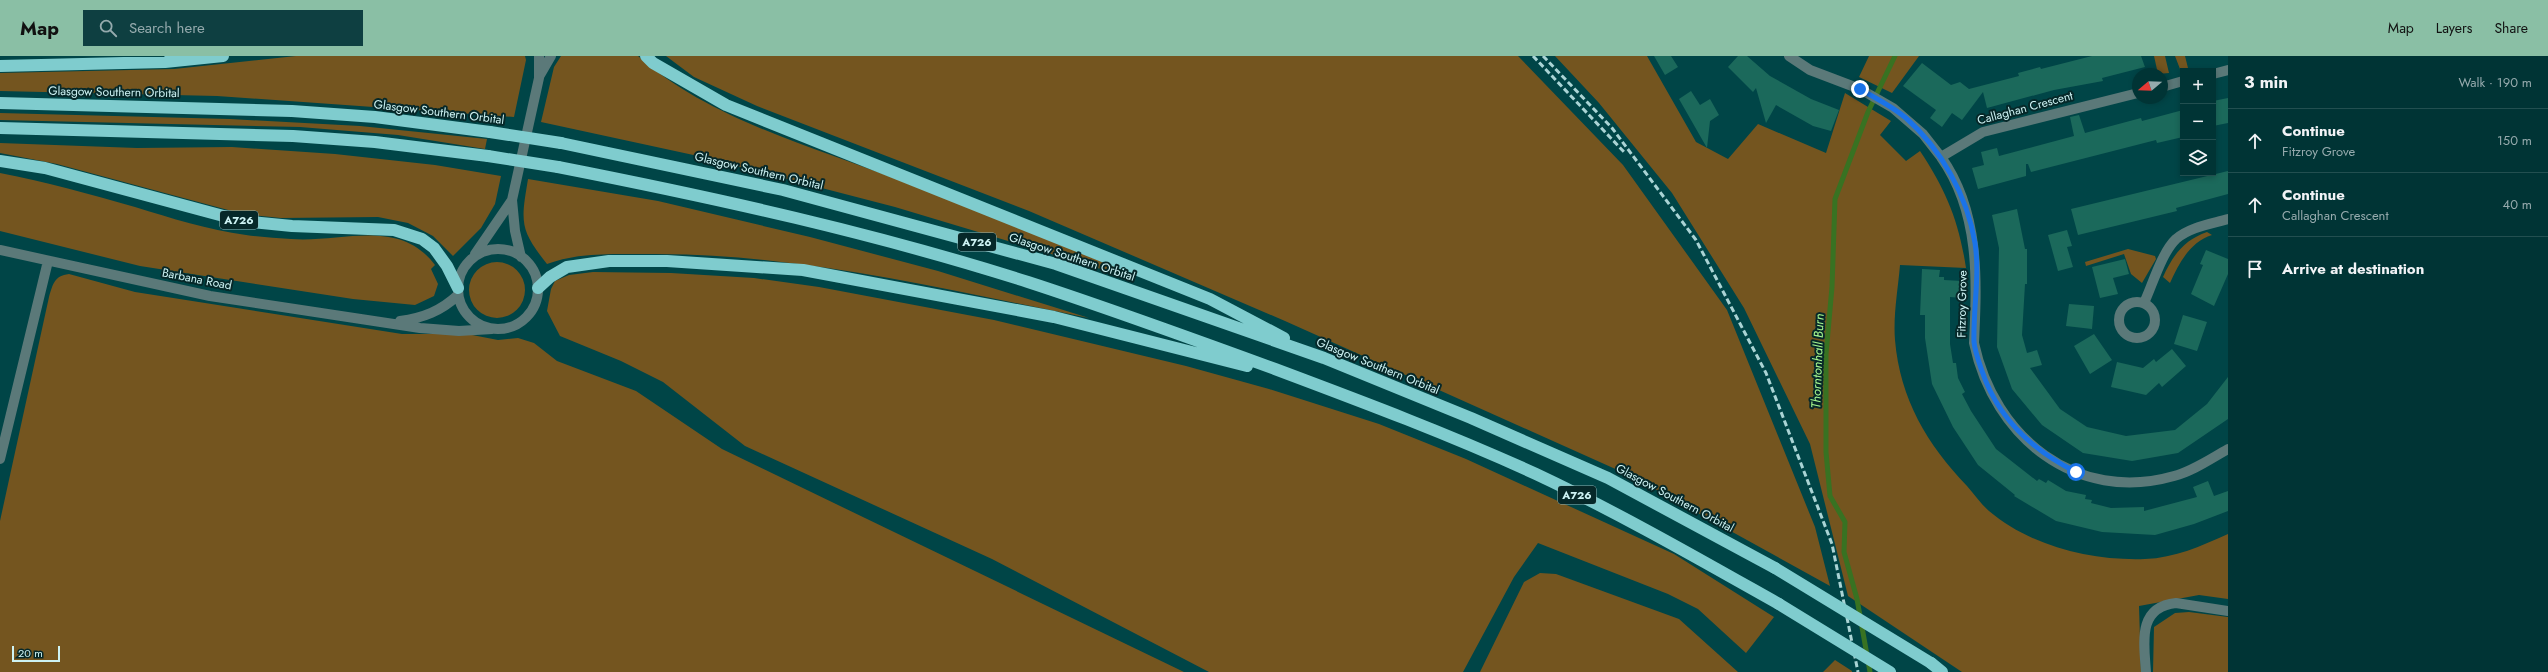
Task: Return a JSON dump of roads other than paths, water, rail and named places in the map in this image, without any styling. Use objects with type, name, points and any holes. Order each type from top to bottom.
[{"type":"highway","points":[[0,66],[165,62],[223,56]]},
{"type":"highway","name":"A726","points":[[646,56],[726,105],[1210,299],[1324,358]]},
{"type":"highway","name":"Glasgow Southern Orbital","points":[[0,103],[292,111],[375,117],[490,132],[561,143],[783,190],[1056,264],[1324,358],[1608,478],[1775,568],[1931,663],[1942,672]]},
{"type":"highway","name":"A726","points":[[0,128],[293,136],[382,143],[488,156],[558,167],[665,188],[773,213],[1025,281],[1166,329],[1307,381],[1536,474],[1684,551],[1778,604],[1890,672]]},
{"type":"highway","name":"A726","points":[[0,161],[45,168],[242,221],[292,226],[394,230],[422,239],[434,248],[447,266],[458,292]]},
{"type":"highway","name":"A726","points":[[538,288],[554,274],[567,267],[609,261],[667,261],[803,270],[1054,317],[1307,381]]},
{"type":"street","points":[[473,258],[484,251],[497,249],[510,251],[521,257],[534,271],[538,288],[535,304],[529,315],[519,323],[508,328],[492,329],[482,326],[470,319],[463,310],[458,292],[464,267],[494,231],[512,200],[539,78],[539,56]]},
{"type":"street","points":[[539,78],[551,56]]},
{"type":"street","points":[[1789,56],[1810,70],[1855,87],[1893,108],[1923,134],[1941,157]]},
{"type":"street","points":[[2216,73],[2228,70]]},
{"type":"street","points":[[2168,85],[2180,82]]},
{"type":"street","name":"Callaghan Crescent","points":[[1941,157],[1983,132],[2132,95]]},
{"type":"street","name":"Fitzroy Grove","points":[[1941,157],[1957,188],[1975,242],[1974,343],[1977,355],[1987,388],[2010,425],[2049,459],[2076,472],[2115,481],[2150,480],[2175,476],[2189,471],[2228,449]]},
{"type":"street","points":[[512,200],[515,231],[521,257]]},
{"type":"street","points":[[2144,304],[2168,249],[2176,240],[2186,232],[2228,219]]},
{"type":"street","name":"Barbana Road","points":[[0,250],[210,296],[441,330],[492,329]]},
{"type":"street","points":[[0,459],[48,261]]},
{"type":"street","name":"Barbana Road","points":[[392,322],[429,315],[447,305],[458,292]]},
{"type":"street","points":[[2146,672],[2144,632],[2150,616],[2156,610],[2168,604],[2176,603],[2228,612]]},
{"type":"waterway","name":"Thorntonhall Burn","points":[[1870,672],[1857,599],[1844,552],[1845,522],[1830,496],[1826,452],[1826,354],[1832,287],[1835,199],[1868,112],[1895,56]]},
{"type":"railway","points":[[1533,56],[1625,153]]},
{"type":"railway","points":[[1543,56],[1612,128],[1696,240],[1766,373],[1832,544],[1858,672]]}]
